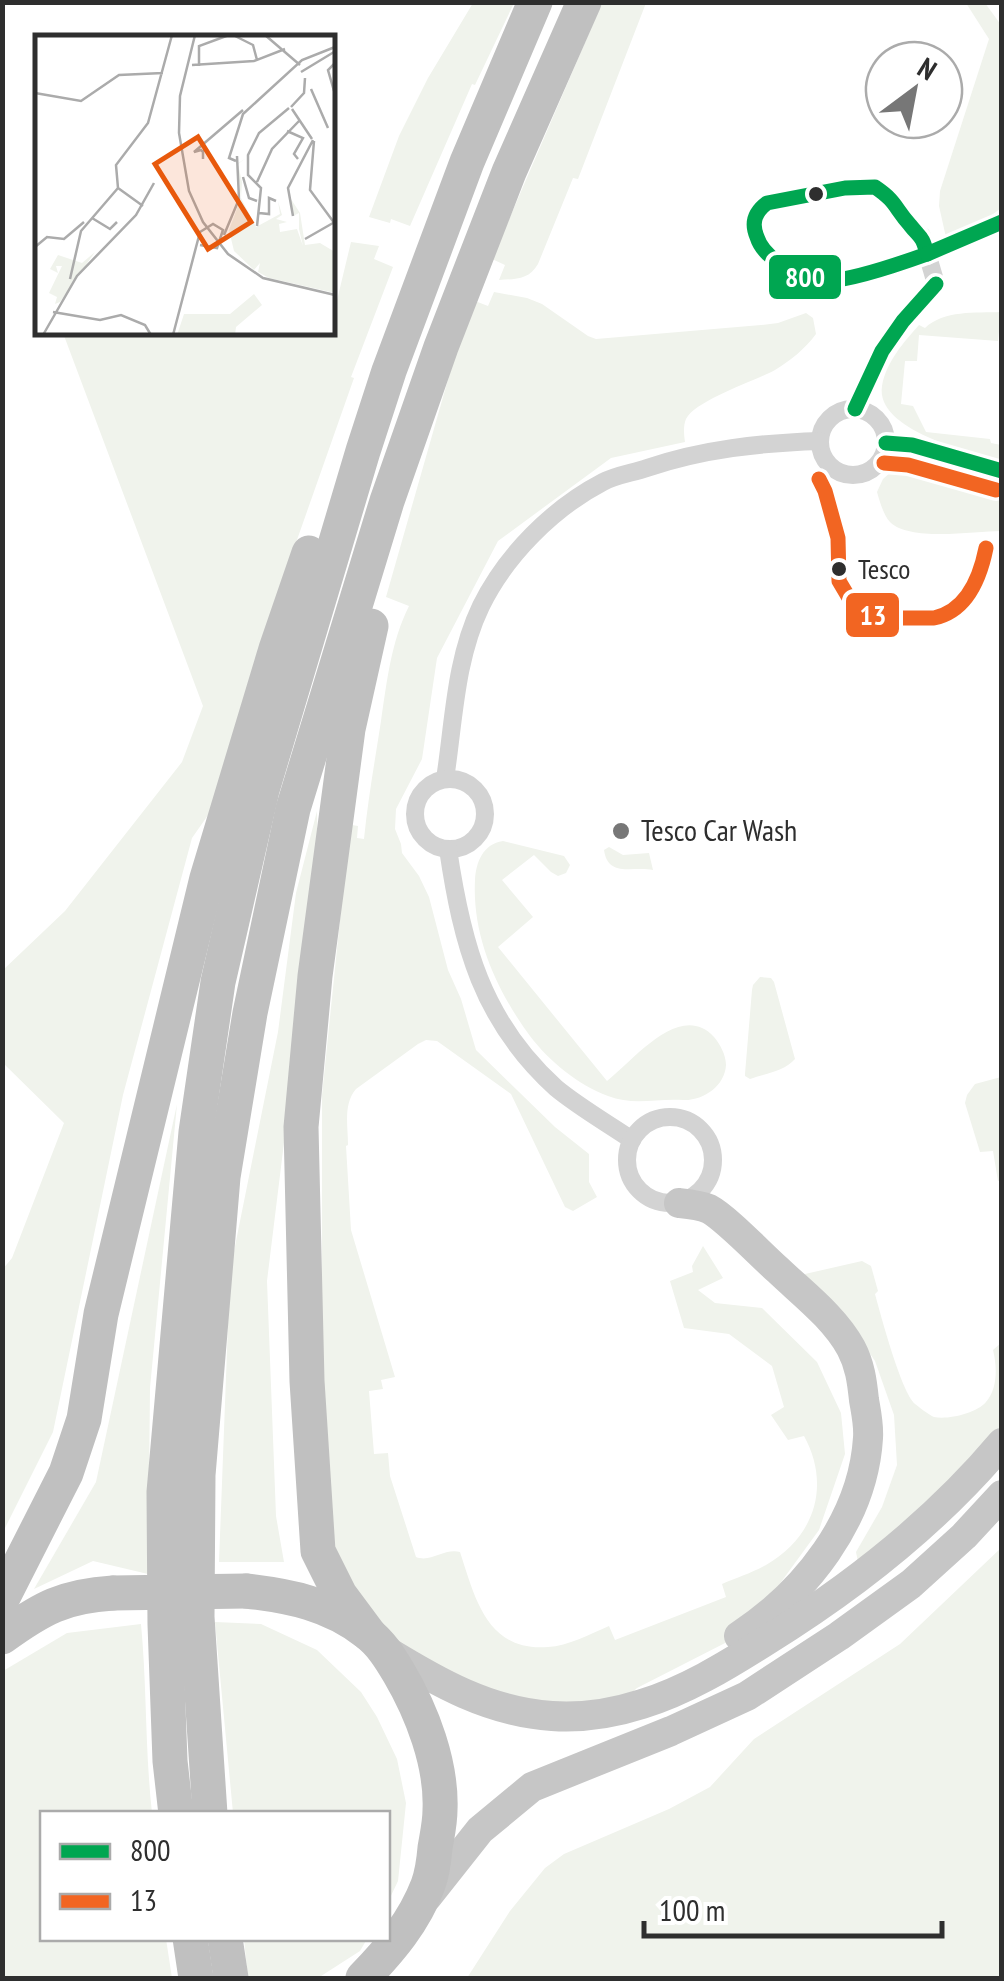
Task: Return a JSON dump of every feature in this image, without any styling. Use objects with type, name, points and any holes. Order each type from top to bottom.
[{"type":"highway","points":[[176,1811],[170,1761],[164,1492],[196,1132],[218,982],[262,790],[389,370],[467,162],[535,2]]},
{"type":"highway","points":[[210,1811],[198,1616],[198,1475],[223,1177],[250,1013],[293,809],[387,501],[509,172],[584,2]]},
{"type":"highway","points":[[2,1600],[66,1473],[84,1419],[101,1314],[207,878],[276,649],[345,448],[389,370]]},
{"type":"highway","points":[[363,1978],[416,1912],[429,1883],[440,1809],[438,1782],[412,1694],[340,1595],[318,1551],[307,1381],[300,1127],[315,976],[348,729],[383,570],[387,501]]},
{"type":"highway","points":[[2,1636],[38,1611],[89,1594],[246,1591],[287,1596],[337,1612],[377,1641]]},
{"type":"highway","points":[[190,1941],[196,1978]]},
{"type":"highway","points":[[225,1941],[231,1978]]},
{"type":"highway","points":[[380,1978],[394,1944]]},
{"type":"main road","points":[[642,1704],[762,1621],[794,1593],[842,1526],[858,1493],[869,1433],[860,1369],[843,1334],[716,1214],[679,1203]]},
{"type":"main road","points":[[377,1641],[431,1678],[517,1712],[590,1715],[642,1704],[732,1662],[817,1610],[900,1546],[959,1492],[1002,1444]]},
{"type":"main road","points":[[416,1912],[480,1830],[532,1786],[747,1696],[911,1584],[1002,1496]]},
{"type":"street","points":[[856,409],[882,351],[936,284],[922,236]]},
{"type":"street","points":[[856,409],[880,422],[886,443],[877,464],[867,472],[853,474],[832,466],[820,441],[829,420],[838,412],[856,409]]},
{"type":"street","points":[[446,779],[460,671],[481,606],[522,546],[546,522],[572,500],[606,480],[674,458],[754,444],[820,441]]},
{"type":"street","points":[[886,443],[912,445],[1002,471]]},
{"type":"street","points":[[446,779],[458,780],[476,791],[485,815],[480,832],[472,841],[448,849],[426,840],[415,821],[415,808],[422,792],[446,779]]},
{"type":"street","points":[[448,849],[466,944],[480,983],[503,1027],[558,1089],[632,1140]]},
{"type":"street","points":[[664,1118],[690,1122],[709,1140],[713,1154],[709,1180],[702,1191],[679,1203],[649,1198],[632,1181],[628,1168],[632,1140],[651,1122],[664,1118]]},
{"type":"shaded area","points":[[473,3],[514,3],[475,85],[472,84],[410,226],[369,217],[399,136]]},
{"type":"shaded area","points":[[602,3],[646,3],[578,179],[573,178],[538,264],[526,276],[499,280],[505,265],[492,259]]},
{"type":"shaded area","points":[[966,3],[985,3],[1001,25],[1001,208],[962,238],[947,242],[939,206],[940,191],[956,140],[964,140],[964,117],[989,39]]},
{"type":"shaded area","points":[[351,242],[379,246],[374,259],[393,267],[351,377],[354,378],[273,608],[213,808],[192,838],[123,1095],[53,1432],[3,1532],[2,1270],[12,1258],[64,1123],[3,1063],[3,970],[65,911],[182,762],[203,706],[64,335],[335,335],[335,309]]},
{"type":"shaded area","points":[[494,292],[542,304],[596,339],[778,323],[806,313],[813,318],[816,334],[775,370],[713,398],[692,412],[685,422],[685,442],[611,458],[498,541],[437,658],[422,759],[396,809],[395,829],[402,853],[429,897],[448,970],[476,1050],[555,1127],[589,1154],[589,1182],[597,1197],[573,1211],[565,1207],[511,1094],[437,1041],[418,1044],[352,1095],[346,1146],[351,1230],[395,1377],[381,1380],[383,1389],[369,1391],[374,1454],[388,1453],[390,1476],[416,1557],[460,1552],[478,1604],[497,1631],[511,1641],[548,1647],[609,1626],[615,1640],[726,1597],[722,1584],[766,1565],[796,1540],[814,1508],[816,1473],[804,1436],[788,1440],[771,1415],[784,1407],[772,1366],[729,1334],[684,1328],[670,1281],[693,1272],[692,1266],[703,1246],[723,1278],[698,1290],[715,1303],[762,1308],[817,1362],[841,1413],[845,1454],[819,1530],[768,1600],[729,1641],[637,1688],[625,1699],[537,1708],[423,1665],[346,1595],[329,1526],[322,1392],[322,1095],[345,871],[346,824],[358,826],[357,838],[364,839],[390,662],[409,606],[386,597],[459,341],[475,301],[488,306]]},
{"type":"shaded area","points":[[1001,312],[998,341],[919,335],[917,361],[905,361],[901,404],[913,406],[926,432],[990,439],[991,443],[1001,445],[1001,462],[908,427],[884,401],[882,386],[892,361],[919,325],[925,328],[941,318],[960,314]]},
{"type":"shaded area","points":[[898,466],[943,468],[1001,484],[1001,531],[927,534],[899,528],[888,519],[877,492],[883,479]]},
{"type":"shaded area","points":[[317,811],[318,866],[267,1281],[276,1516],[284,1562],[219,1562],[230,1271],[278,1032],[296,893]]},
{"type":"shaded area","points":[[503,841],[564,856],[570,865],[566,873],[558,876],[534,855],[502,880],[533,917],[498,947],[607,1081],[658,1038],[687,1025],[701,1027],[714,1037],[724,1054],[725,1073],[712,1091],[691,1100],[617,1099],[575,1079],[538,1045],[497,982],[478,922],[477,867],[486,850]]},
{"type":"shaded area","points":[[609,847],[623,855],[649,853],[653,870],[616,868],[606,859],[604,850]]},
{"type":"shaded area","points":[[760,977],[774,982],[795,1059],[780,1069],[750,1079],[745,1074],[752,990]]},
{"type":"shaded area","points":[[1001,1077],[1002,1180],[998,1181],[993,1151],[980,1152],[965,1103],[975,1084]]},
{"type":"shaded area","points":[[177,1104],[150,1388],[148,1574],[93,1561],[34,1589],[96,1482]]},
{"type":"shaded area","points":[[862,1261],[871,1266],[878,1305],[904,1384],[915,1404],[932,1416],[962,1415],[986,1402],[996,1377],[993,1350],[1001,1343],[1001,1429],[963,1475],[858,1562],[856,1552],[882,1507],[897,1465],[894,1415],[875,1361],[844,1315],[803,1281],[805,1274]]},
{"type":"shaded area","points":[[1001,1548],[1001,1978],[467,1978],[510,1911],[545,1868],[564,1854],[710,1787],[754,1739],[900,1644]]},
{"type":"shaded area","points":[[215,1622],[261,1624],[317,1650],[361,1692],[377,1717],[397,1759],[406,1803],[398,1881],[390,1898],[390,1811],[233,1811]]},
{"type":"shaded area","points":[[141,1624],[152,1811],[40,1811],[40,1941],[166,1941],[172,1978],[2,1975],[3,1671],[67,1633]]},
{"type":"shaded area","points":[[244,1941],[366,1941],[360,1951],[318,1978],[248,1978]]},
{"type":"transit line","name":"800","points":[[875,187],[892,201],[921,238],[927,254],[863,274],[821,281],[788,269],[759,242],[755,218],[767,203],[845,188],[875,187]]},
{"type":"transit line","name":"800","points":[[927,254],[1002,222]]},
{"type":"transit line","name":"800","points":[[855,409],[882,351],[936,284]]},
{"type":"transit line","name":"800","points":[[886,443],[912,445],[1002,471]]},
{"type":"transit line","name":"13","points":[[884,463],[908,465],[996,490]]},
{"type":"transit line","name":"13","points":[[819,479],[838,538],[839,581],[852,603],[877,618],[934,618],[955,608],[976,581],[986,548]]},
{"type":"place","name":"Tesco","points":[[839,569]]},
{"type":"place","name":"Tesco Car Wash","points":[[621,831]]}]
